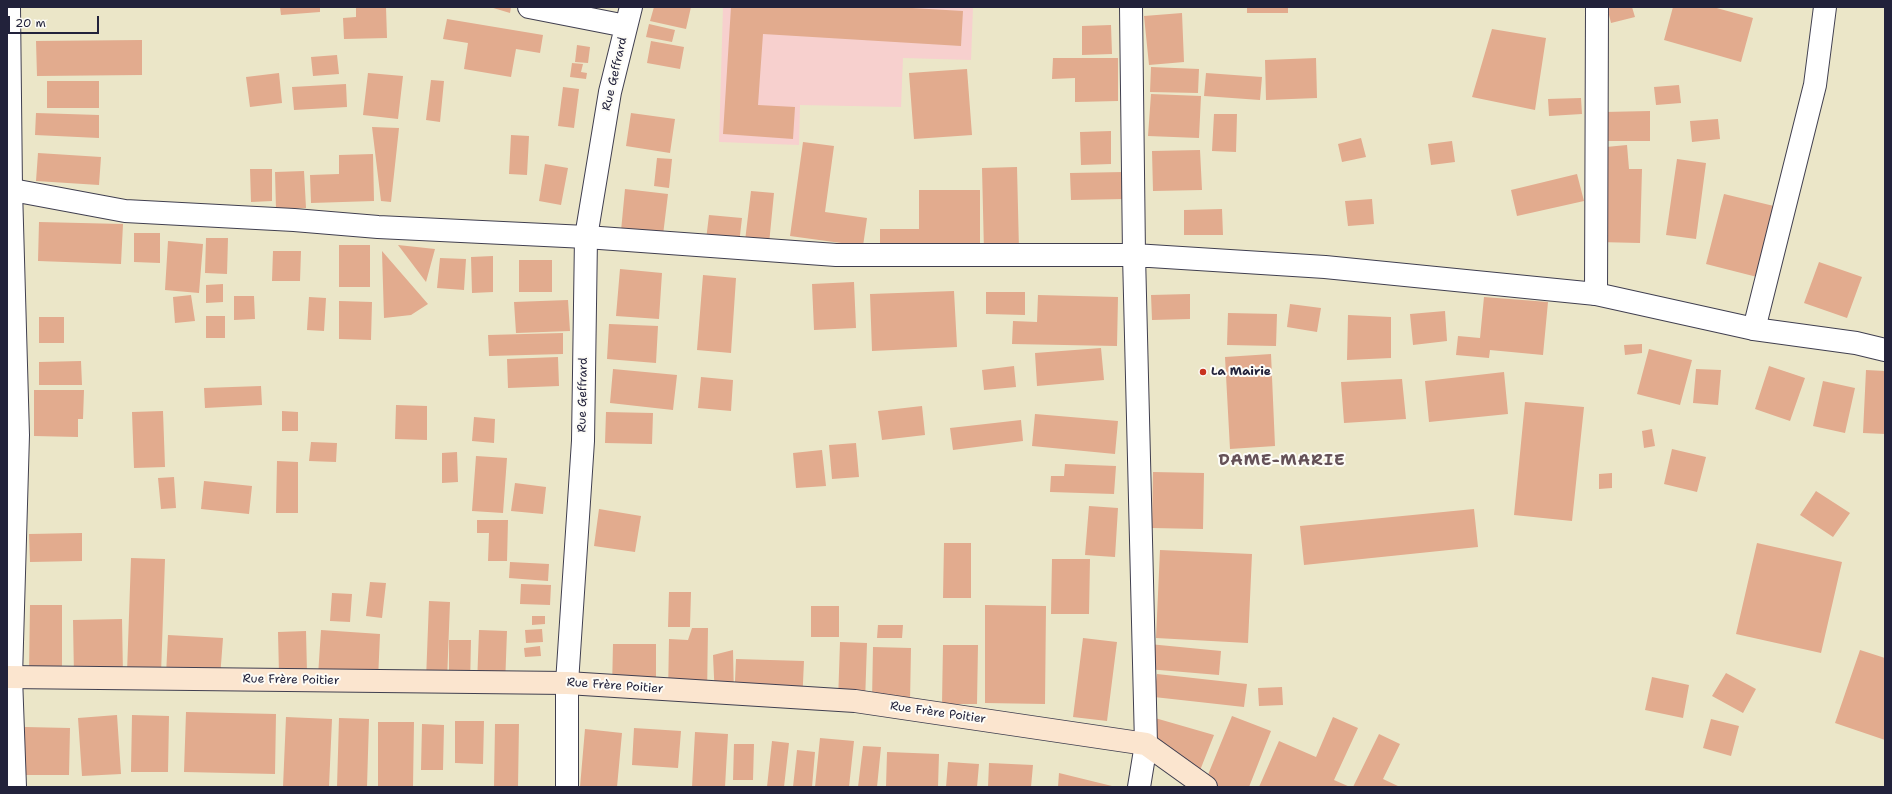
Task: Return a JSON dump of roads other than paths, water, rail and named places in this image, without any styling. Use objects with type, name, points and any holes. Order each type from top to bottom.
[{"type":"main road","name":"Rue Frère Poitier","points":[[9,677],[567,682],[854,701],[1146,744],[1206,787]]},
{"type":"street","points":[[9,7],[9,189],[18,435],[9,677],[15,787]]},
{"type":"street","points":[[529,7],[629,16]]},
{"type":"street","points":[[1131,7],[1134,254],[1146,744],[1139,787]]},
{"type":"street","points":[[1596,294],[1597,7]]},
{"type":"street","points":[[1754,329],[1815,85],[1825,7]]},
{"type":"street","name":"Rue Geffrard","points":[[567,787],[567,682],[583,441],[586,237],[610,92],[629,16]]},
{"type":"street","points":[[9,189],[125,210],[294,220],[378,227],[586,237],[836,255],[1134,254],[1325,267],[1596,294],[1754,329],[1856,343],[1885,350]]},
{"type":"place","name":"La Mairie","points":[[1203,372]]},
{"type":"district","name":"DAME-MARIE","points":[[1282,461]]}]
